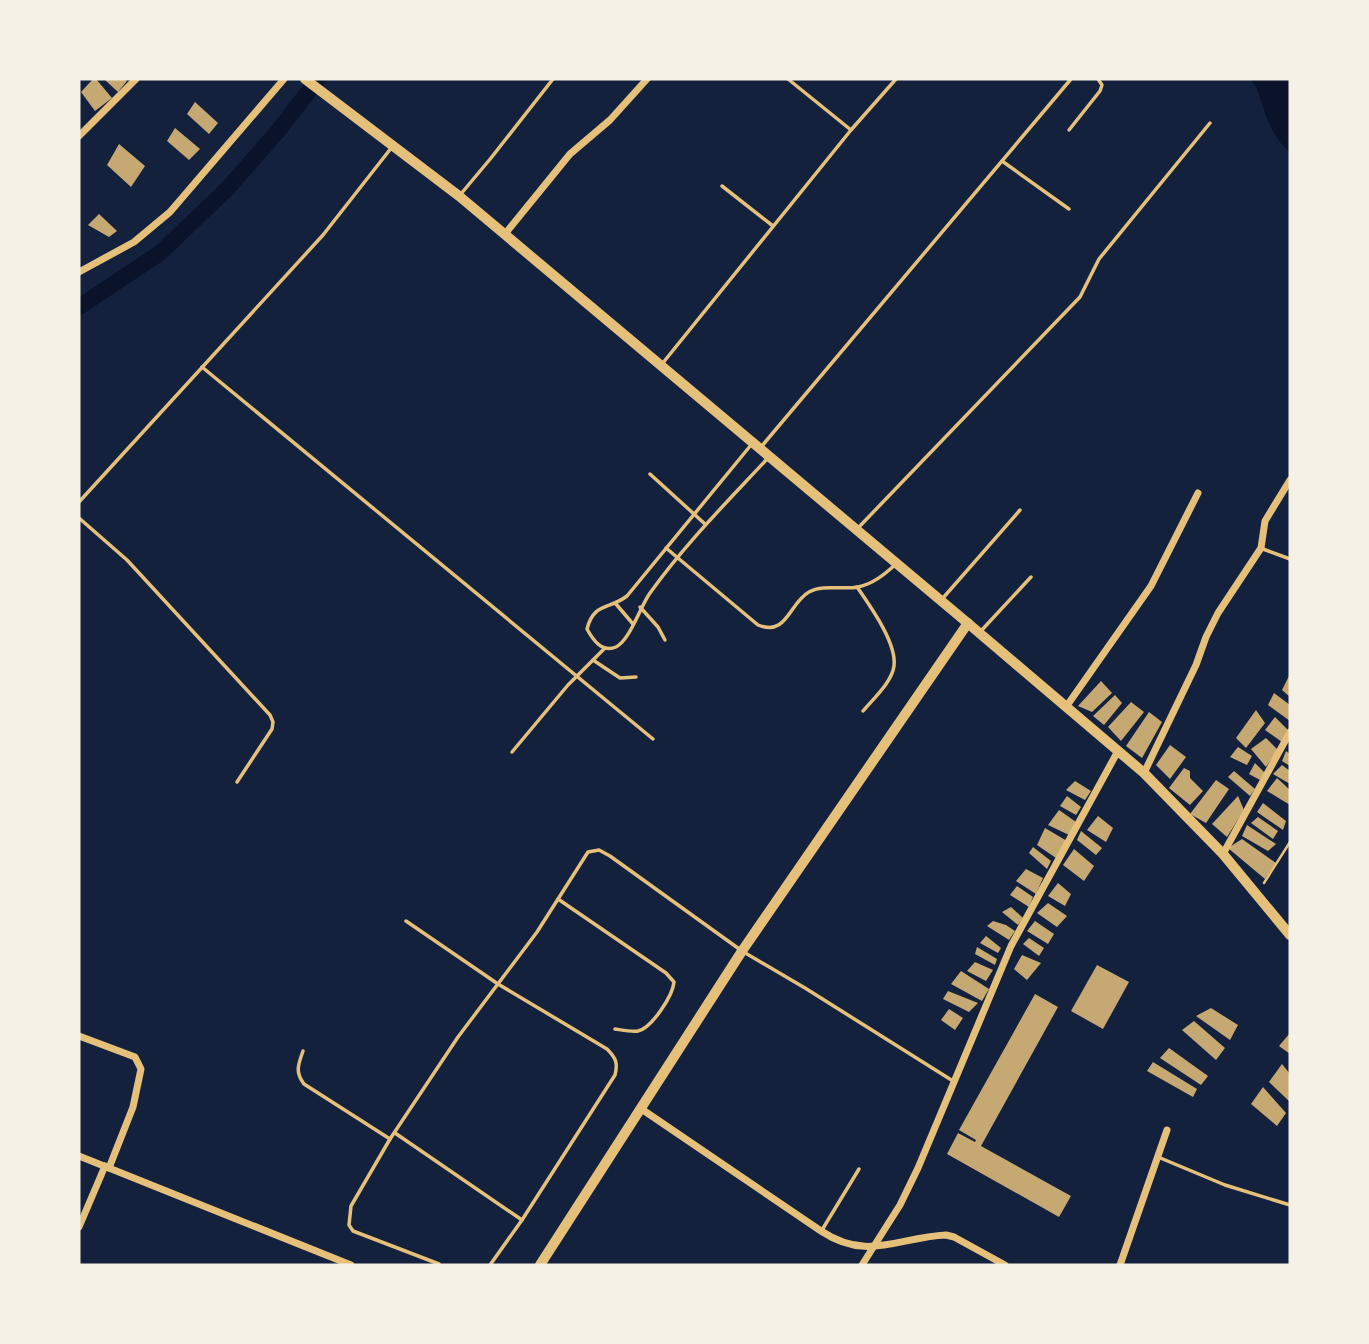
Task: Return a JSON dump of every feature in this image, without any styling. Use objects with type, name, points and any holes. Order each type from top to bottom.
[{"type":"main road","points":[[305,79],[505,234],[1144,773],[1223,854],[1290,935]]},
{"type":"street","points":[[79,136],[136,79]]},
{"type":"street","points":[[79,272],[134,242],[170,212],[284,79]]},
{"type":"street","points":[[505,234],[570,154],[610,120],[647,79]]},
{"type":"street","points":[[1144,773],[1218,613],[1261,548],[1265,521],[1290,480]]},
{"type":"street","points":[[1066,707],[1151,586],[1198,493]]},
{"type":"street","points":[[540,1265],[742,951],[968,623]]},
{"type":"street","points":[[1223,854],[1290,732]]},
{"type":"street","points":[[862,1265],[900,1205],[918,1168],[1011,946],[1118,751]]},
{"type":"street","points":[[79,1035],[128,1053],[139,1062],[141,1069],[132,1107],[79,1227]]},
{"type":"street","points":[[640,1108],[839,1241],[873,1248],[946,1235],[1005,1265]]},
{"type":"street","points":[[1120,1265],[1167,1130]]},
{"type":"street","points":[[79,1156],[351,1265]]},
{"type":"lane","points":[[459,196],[552,79]]},
{"type":"lane","points":[[788,79],[851,130]]},
{"type":"lane","points":[[661,365],[851,130],[896,79]]},
{"type":"lane","points":[[605,648],[594,641],[587,629],[590,618],[597,609],[617,604],[627,596],[1072,79]]},
{"type":"lane","points":[[1069,130],[1100,91],[1102,85],[1098,79]]},
{"type":"lane","points":[[857,530],[1080,297],[1099,259],[1210,123]]},
{"type":"lane","points":[[79,502],[323,235],[392,147]]},
{"type":"lane","points":[[1002,161],[1069,209]]},
{"type":"lane","points":[[722,186],[773,226]]},
{"type":"lane","points":[[202,368],[653,738]]},
{"type":"lane","points":[[512,752],[593,660],[605,648],[619,645],[626,638],[640,607],[678,558],[769,457]]},
{"type":"lane","points":[[650,474],[706,525]]},
{"type":"lane","points":[[941,600],[1020,510]]},
{"type":"lane","points":[[79,517],[127,560],[270,715],[272,729],[237,782]]},
{"type":"lane","points":[[666,548],[758,625],[767,629],[775,627],[785,619],[809,592],[858,587],[885,575],[897,564]]},
{"type":"lane","points":[[1261,548],[1290,559]]},
{"type":"lane","points":[[980,633],[1031,577]]},
{"type":"lane","points":[[858,587],[878,618],[893,655],[894,667],[863,711]]},
{"type":"lane","points":[[617,604],[633,624]]},
{"type":"lane","points":[[640,607],[658,627],[665,640]]},
{"type":"lane","points":[[593,660],[620,678],[636,677]]},
{"type":"lane","points":[[439,1264],[354,1231],[349,1224],[351,1206],[390,1139],[458,1037],[558,900],[588,852],[599,850],[742,951],[955,1083]]},
{"type":"lane","points":[[558,900],[666,973],[674,982],[674,990],[661,1010],[645,1027],[638,1031],[615,1029]]},
{"type":"lane","points":[[406,921],[498,984],[607,1049],[616,1058],[618,1065],[615,1075],[490,1265]]},
{"type":"lane","points":[[303,1051],[297,1067],[298,1077],[304,1084],[390,1139]]},
{"type":"lane","points":[[395,1133],[522,1220]]},
{"type":"lane","points":[[1157,1156],[1224,1185],[1290,1205]]},
{"type":"lane","points":[[821,1231],[859,1169]]},
{"type":"path","points":[[1256,895],[1290,842]]},
{"type":"water","points":[[1250,79],[1290,79],[1290,153],[1273,131]]},
{"type":"building","points":[[96,79],[112,98],[95,111],[81,92]]},
{"type":"building","points":[[104,79],[124,79],[127,81],[118,92]]},
{"type":"building","points":[[195,102],[218,123],[209,134],[187,114]]},
{"type":"building","points":[[175,128],[200,149],[189,160],[167,141]]},
{"type":"building","points":[[119,144],[145,166],[131,187],[107,165]]},
{"type":"building","points":[[99,214],[117,231],[109,237],[88,225]]},
{"type":"building","points":[[1290,674],[1290,697],[1282,690]]},
{"type":"building","points":[[1101,681],[1112,693],[1092,712],[1078,706]]},
{"type":"building","points":[[1274,693],[1290,705],[1290,721],[1268,705]]},
{"type":"building","points":[[1115,695],[1122,703],[1104,725],[1093,716]]},
{"type":"building","points":[[1131,702],[1144,712],[1121,741],[1108,727]]},
{"type":"building","points":[[1256,710],[1265,723],[1246,748],[1236,738]]},
{"type":"building","points":[[1149,712],[1162,722],[1142,758],[1126,746]]},
{"type":"building","points":[[1275,717],[1288,730],[1282,742],[1265,730]]},
{"type":"building","points":[[1266,738],[1278,750],[1266,767],[1251,749]]},
{"type":"building","points":[[1170,745],[1186,757],[1170,779],[1156,765]]},
{"type":"building","points":[[1238,747],[1252,756],[1247,765],[1230,757]]},
{"type":"building","points":[[1286,751],[1290,754],[1290,766],[1282,761]]},
{"type":"building","points":[[1255,763],[1265,773],[1260,780],[1249,774]]},
{"type":"building","points":[[1282,765],[1290,771],[1290,784],[1273,774]]},
{"type":"building","points":[[1184,768],[1190,771],[1190,778],[1203,791],[1190,805],[1169,788]]},
{"type":"building","points":[[1234,771],[1255,789],[1250,796],[1228,777]]},
{"type":"building","points":[[1277,778],[1290,790],[1290,805],[1267,791]]},
{"type":"building","points":[[1216,780],[1229,789],[1206,823],[1190,814]]},
{"type":"building","points":[[1075,781],[1091,791],[1085,800],[1066,790]]},
{"type":"building","points":[[1067,796],[1081,807],[1076,815],[1060,806]]},
{"type":"building","points":[[1238,796],[1244,810],[1227,837],[1212,824]]},
{"type":"building","points":[[1263,803],[1286,821],[1283,830],[1257,812]]},
{"type":"building","points":[[1059,810],[1076,822],[1069,835],[1048,825]]},
{"type":"building","points":[[1098,816],[1113,828],[1106,842],[1087,830]]},
{"type":"building","points":[[1258,817],[1278,831],[1273,839],[1251,823]]},
{"type":"building","points":[[1247,825],[1276,844],[1268,851],[1242,836]]},
{"type":"building","points":[[1045,828],[1067,841],[1056,858],[1037,845]]},
{"type":"building","points":[[1081,831],[1102,848],[1096,855],[1077,840]]},
{"type":"building","points":[[1242,839],[1276,863],[1265,879],[1228,848]]},
{"type":"building","points":[[1033,847],[1051,861],[1047,869],[1029,853]]},
{"type":"building","points":[[1074,849],[1094,866],[1084,881],[1063,865]]},
{"type":"building","points":[[1026,869],[1043,878],[1036,894],[1016,881]]},
{"type":"building","points":[[1058,883],[1071,894],[1065,906],[1048,896]]},
{"type":"building","points":[[1017,886],[1033,897],[1029,907],[1010,895]]},
{"type":"building","points":[[1048,903],[1067,916],[1057,927],[1037,913]]},
{"type":"building","points":[[1011,907],[1023,918],[1018,925],[1002,912]]},
{"type":"building","points":[[993,921],[1015,931],[1009,940],[987,926]]},
{"type":"building","points":[[1035,921],[1054,934],[1048,944],[1027,931]]},
{"type":"building","points":[[986,936],[1001,948],[998,953],[980,943]]},
{"type":"building","points":[[1029,938],[1044,948],[1039,956],[1023,944]]},
{"type":"building","points":[[977,947],[997,959],[995,965],[975,954]]},
{"type":"building","points":[[1022,955],[1041,963],[1027,980],[1014,969]]},
{"type":"building","points":[[975,962],[993,970],[986,981],[967,971]]},
{"type":"building","points":[[1097,965],[1129,982],[1103,1029],[1071,1011]]},
{"type":"building","points":[[961,971],[989,989],[982,1001],[951,984]]},
{"type":"building","points":[[948,991],[978,1003],[969,1012],[943,999]]},
{"type":"building","points":[[1035,994],[1058,1007],[981,1146],[1071,1196],[1059,1217],[947,1154],[958,1133],[975,1142],[976,1140],[959,1130]]},
{"type":"building","points":[[1211,1008],[1238,1025],[1230,1040],[1196,1016]]},
{"type":"building","points":[[949,1009],[963,1018],[955,1030],[941,1020]]},
{"type":"building","points":[[1194,1021],[1225,1048],[1216,1060],[1182,1030]]},
{"type":"building","points":[[1290,1033],[1290,1054],[1279,1046]]},
{"type":"building","points":[[1169,1048],[1208,1076],[1201,1085],[1160,1058]]},
{"type":"building","points":[[1153,1062],[1197,1089],[1193,1097],[1147,1071]]},
{"type":"building","points":[[1282,1064],[1290,1074],[1290,1102],[1269,1082]]},
{"type":"building","points":[[1263,1087],[1286,1113],[1277,1126],[1251,1104]]},
{"type":"waterway","points":[[79,307],[160,253],[227,189],[278,131],[318,79]]}]
